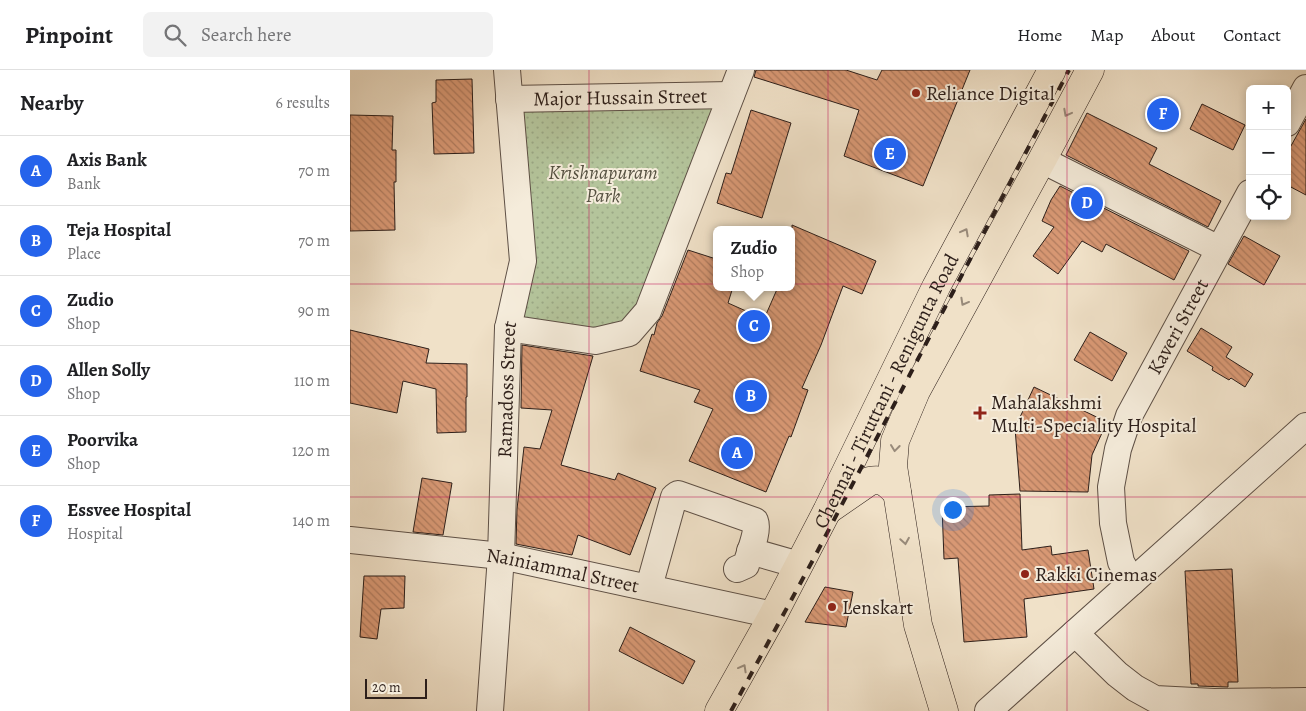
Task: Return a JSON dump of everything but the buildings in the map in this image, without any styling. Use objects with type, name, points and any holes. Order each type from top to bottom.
[{"type":"highway","name":"Chennai - Tiruttani - Renigunta Road","points":[[719,711],[799,565],[936,287],[1052,70]]},
{"type":"highway","name":"Chennai - Tiruttani - Renigunta Road","points":[[944,711],[918,625],[893,466],[895,441],[916,390],[1090,70]]},
{"type":"highway","points":[[827,511],[870,481],[878,479],[886,481],[897,493]]},
{"type":"street","name":"Ramadoss Street","points":[[490,711],[501,556],[508,328],[523,261],[507,70]]},
{"type":"street","points":[[508,328],[594,341],[629,333],[648,311],[740,70]]},
{"type":"street","points":[[1291,116],[1306,88]]},
{"type":"street","name":"Major Hussain Street","points":[[509,98],[731,95]]},
{"type":"street","points":[[1042,160],[1219,249]]},
{"type":"street","name":"Kaveri Street","points":[[1132,582],[1121,562],[1113,523],[1111,487],[1118,449],[1129,416],[1246,200]]},
{"type":"street","points":[[988,711],[1132,582],[1302,436]]},
{"type":"street","points":[[649,587],[674,497],[678,494],[754,521],[756,524],[744,560],[799,565]]},
{"type":"street","name":"Nainiammal Street","points":[[350,540],[501,556],[773,615]]},
{"type":"street","points":[[1074,633],[1117,674],[1135,688],[1155,699],[1214,702],[1306,701]]},
{"type":"green space","name":"Krishnapuram Park","points":[[721,101],[629,325],[597,335],[515,323],[517,103]]},
{"type":"railway","points":[[731,711],[814,558],[1069,70]]},
{"type":"place","name":"Reliance Digital","points":[[916,93]]},
{"type":"place","name":"Essvee Hospital","points":[[1163,114]]},
{"type":"place","name":"Poorvika","points":[[890,154]]},
{"type":"place","name":"Allen Solly","points":[[1087,203]]},
{"type":"place","name":"Zudio","points":[[754,326]]},
{"type":"place","name":"Teja Hospital","points":[[751,396]]},
{"type":"place","name":"Mahalakshmi Multi-Speciality Hospital","points":[[980,413]]},
{"type":"place","name":"Axis Bank","points":[[737,453]]},
{"type":"place","name":"Rakki Cinemas","points":[[1025,574]]},
{"type":"place","name":"Lenskart","points":[[832,607]]}]
